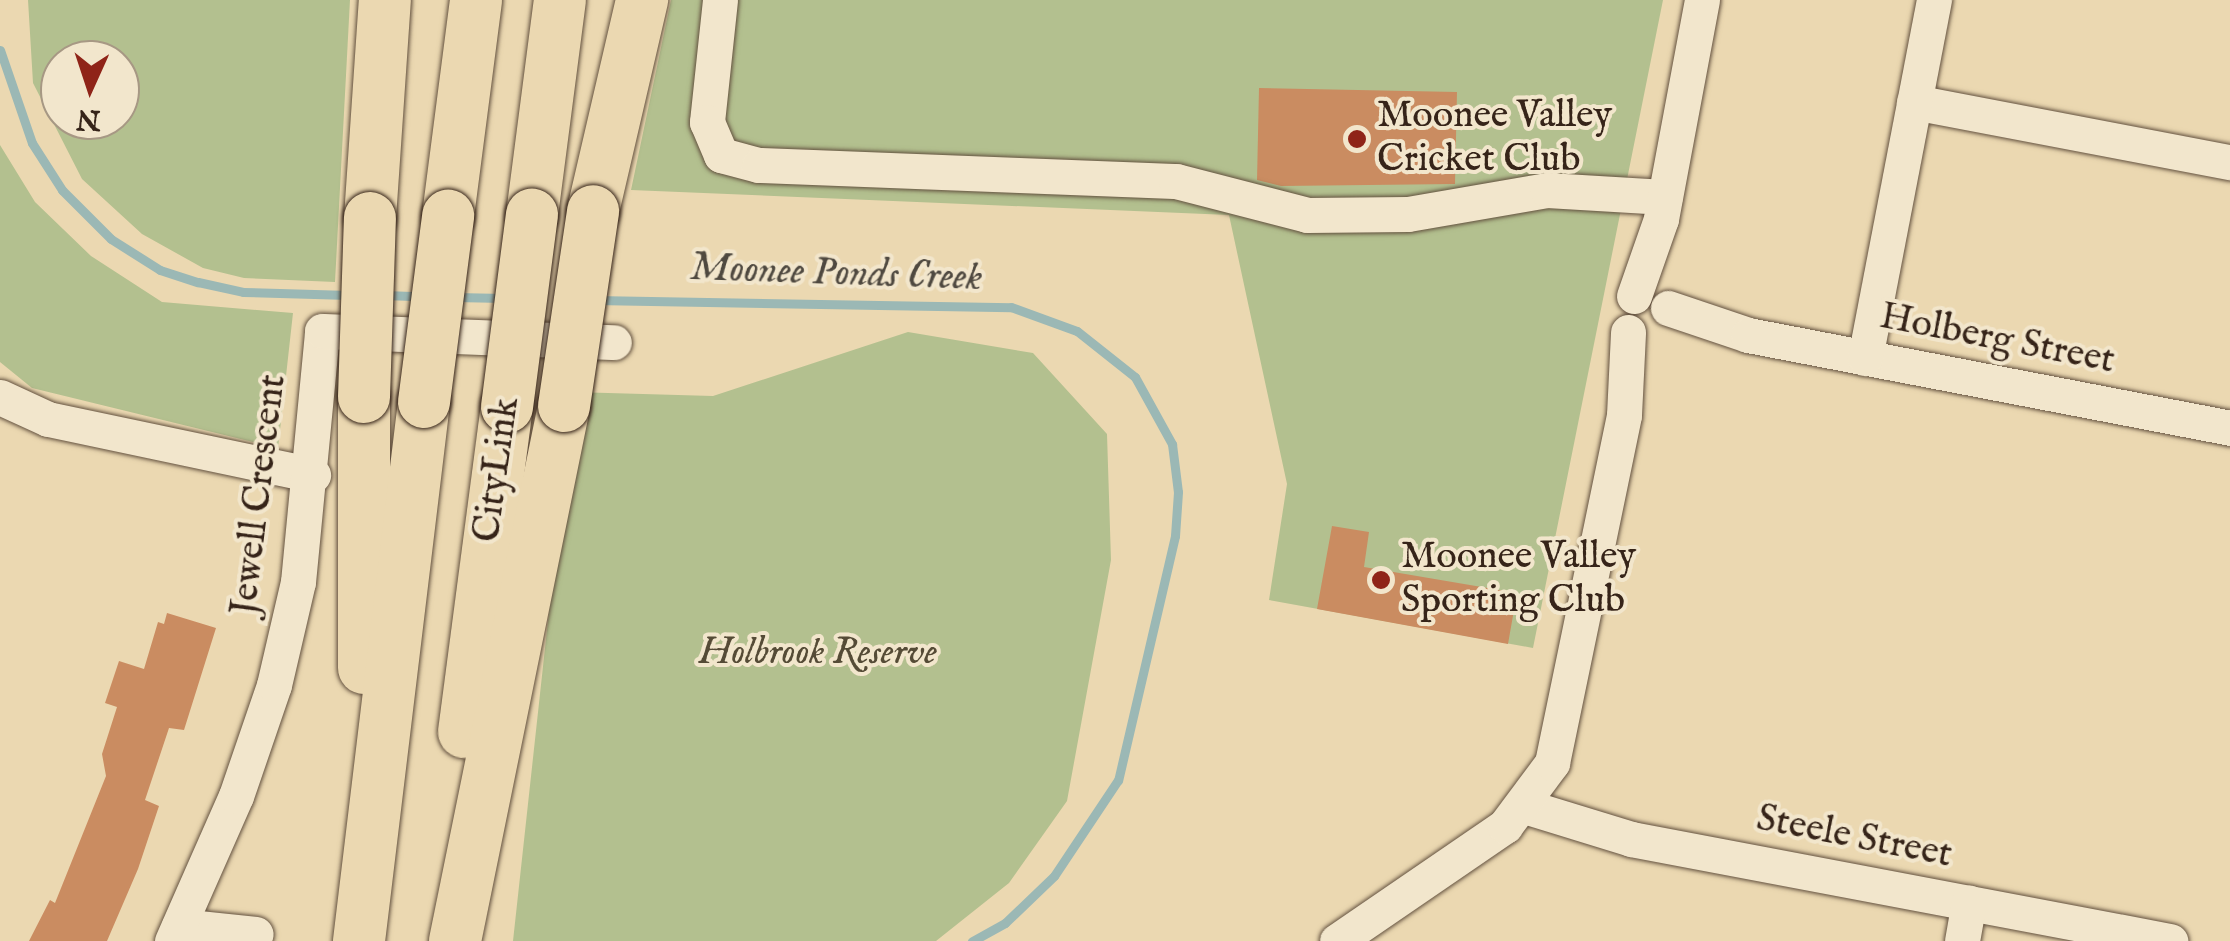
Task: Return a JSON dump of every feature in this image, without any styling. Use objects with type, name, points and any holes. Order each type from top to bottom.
[{"type":"highway","points":[[361,925],[364,397],[370,218],[385,0]]},
{"type":"highway","points":[[361,925],[476,0]]},
{"type":"highway","name":"CityLink","points":[[437,941],[560,0]]},
{"type":"highway","points":[[455,941],[564,406],[594,211],[642,0]]},
{"type":"street","points":[[720,0],[707,122],[721,155],[759,165],[1176,181],[1281,211],[1324,216],[1408,214],[1547,190],[1663,208]]},
{"type":"street","points":[[1337,941],[1472,851],[1524,806],[1562,732],[1624,415],[1651,318],[1663,208],[1702,0]]},
{"type":"street","points":[[1866,358],[1934,0]]},
{"type":"street","points":[[1914,102],[2230,162]]},
{"type":"street","name":"Holberg Street","points":[[1651,318],[2230,428]]},
{"type":"street","name":"Jewell Crescent","points":[[176,934],[236,796],[274,685],[298,582],[312,475],[322,331],[614,342]]},
{"type":"street","points":[[0,397],[48,419],[312,475]]},
{"type":"street","name":"Steele Street","points":[[1524,806],[1631,839],[2170,941]]},
{"type":"street","points":[[1962,941],[1969,902]]},
{"type":"street","points":[[176,934],[256,934]]},
{"type":"green space","points":[[28,0],[350,0],[335,282],[244,278],[203,268],[142,234],[82,179],[62,140],[140,140],[140,40],[40,40],[40,97],[33,83]]},
{"type":"green space","points":[[671,0],[1663,0],[1533,648],[1269,600],[1287,484],[1229,215],[631,190]]},
{"type":"green space","points":[[0,145],[35,202],[91,256],[162,302],[293,313],[278,448],[32,388],[0,362]]},
{"type":"green space","name":"Holbrook Reserve","points":[[908,332],[1033,353],[1107,434],[1111,560],[1067,801],[1009,883],[936,941],[513,941],[573,392],[713,396]]},
{"type":"building","name":"Moonee Valley Cricket Club","points":[[1259,88],[1457,92],[1455,184],[1281,186],[1257,180]]},
{"type":"building","name":"Moonee Valley Sporting Club","points":[[1332,526],[1369,532],[1364,567],[1517,593],[1508,644],[1317,609]]},
{"type":"building","points":[[167,613],[216,628],[184,730],[169,728],[145,800],[159,806],[138,869],[107,941],[29,941],[50,900],[55,903],[106,776],[102,754],[117,707],[105,703],[119,661],[144,669],[158,622],[164,624]]},
{"type":"waterway","name":"Moonee Ponds Creek","points":[[0,50],[32,143],[62,190],[111,239],[160,270],[198,282],[243,292],[349,295]]},
{"type":"waterway","name":"Moonee Ponds Creek","points":[[384,295],[419,296]]},
{"type":"waterway","name":"Moonee Ponds Creek","points":[[454,297],[504,298]]},
{"type":"waterway","name":"Moonee Ponds Creek","points":[[594,300],[1011,307],[1077,331],[1135,377],[1172,444],[1178,492],[1175,536],[1118,780],[1054,876],[1005,923],[972,941]]},
{"type":"place","name":"Moonee Valley Cricket Club","points":[[1357,139]]},
{"type":"place","name":"Moonee Valley Sporting Club","points":[[1381,580]]}]
